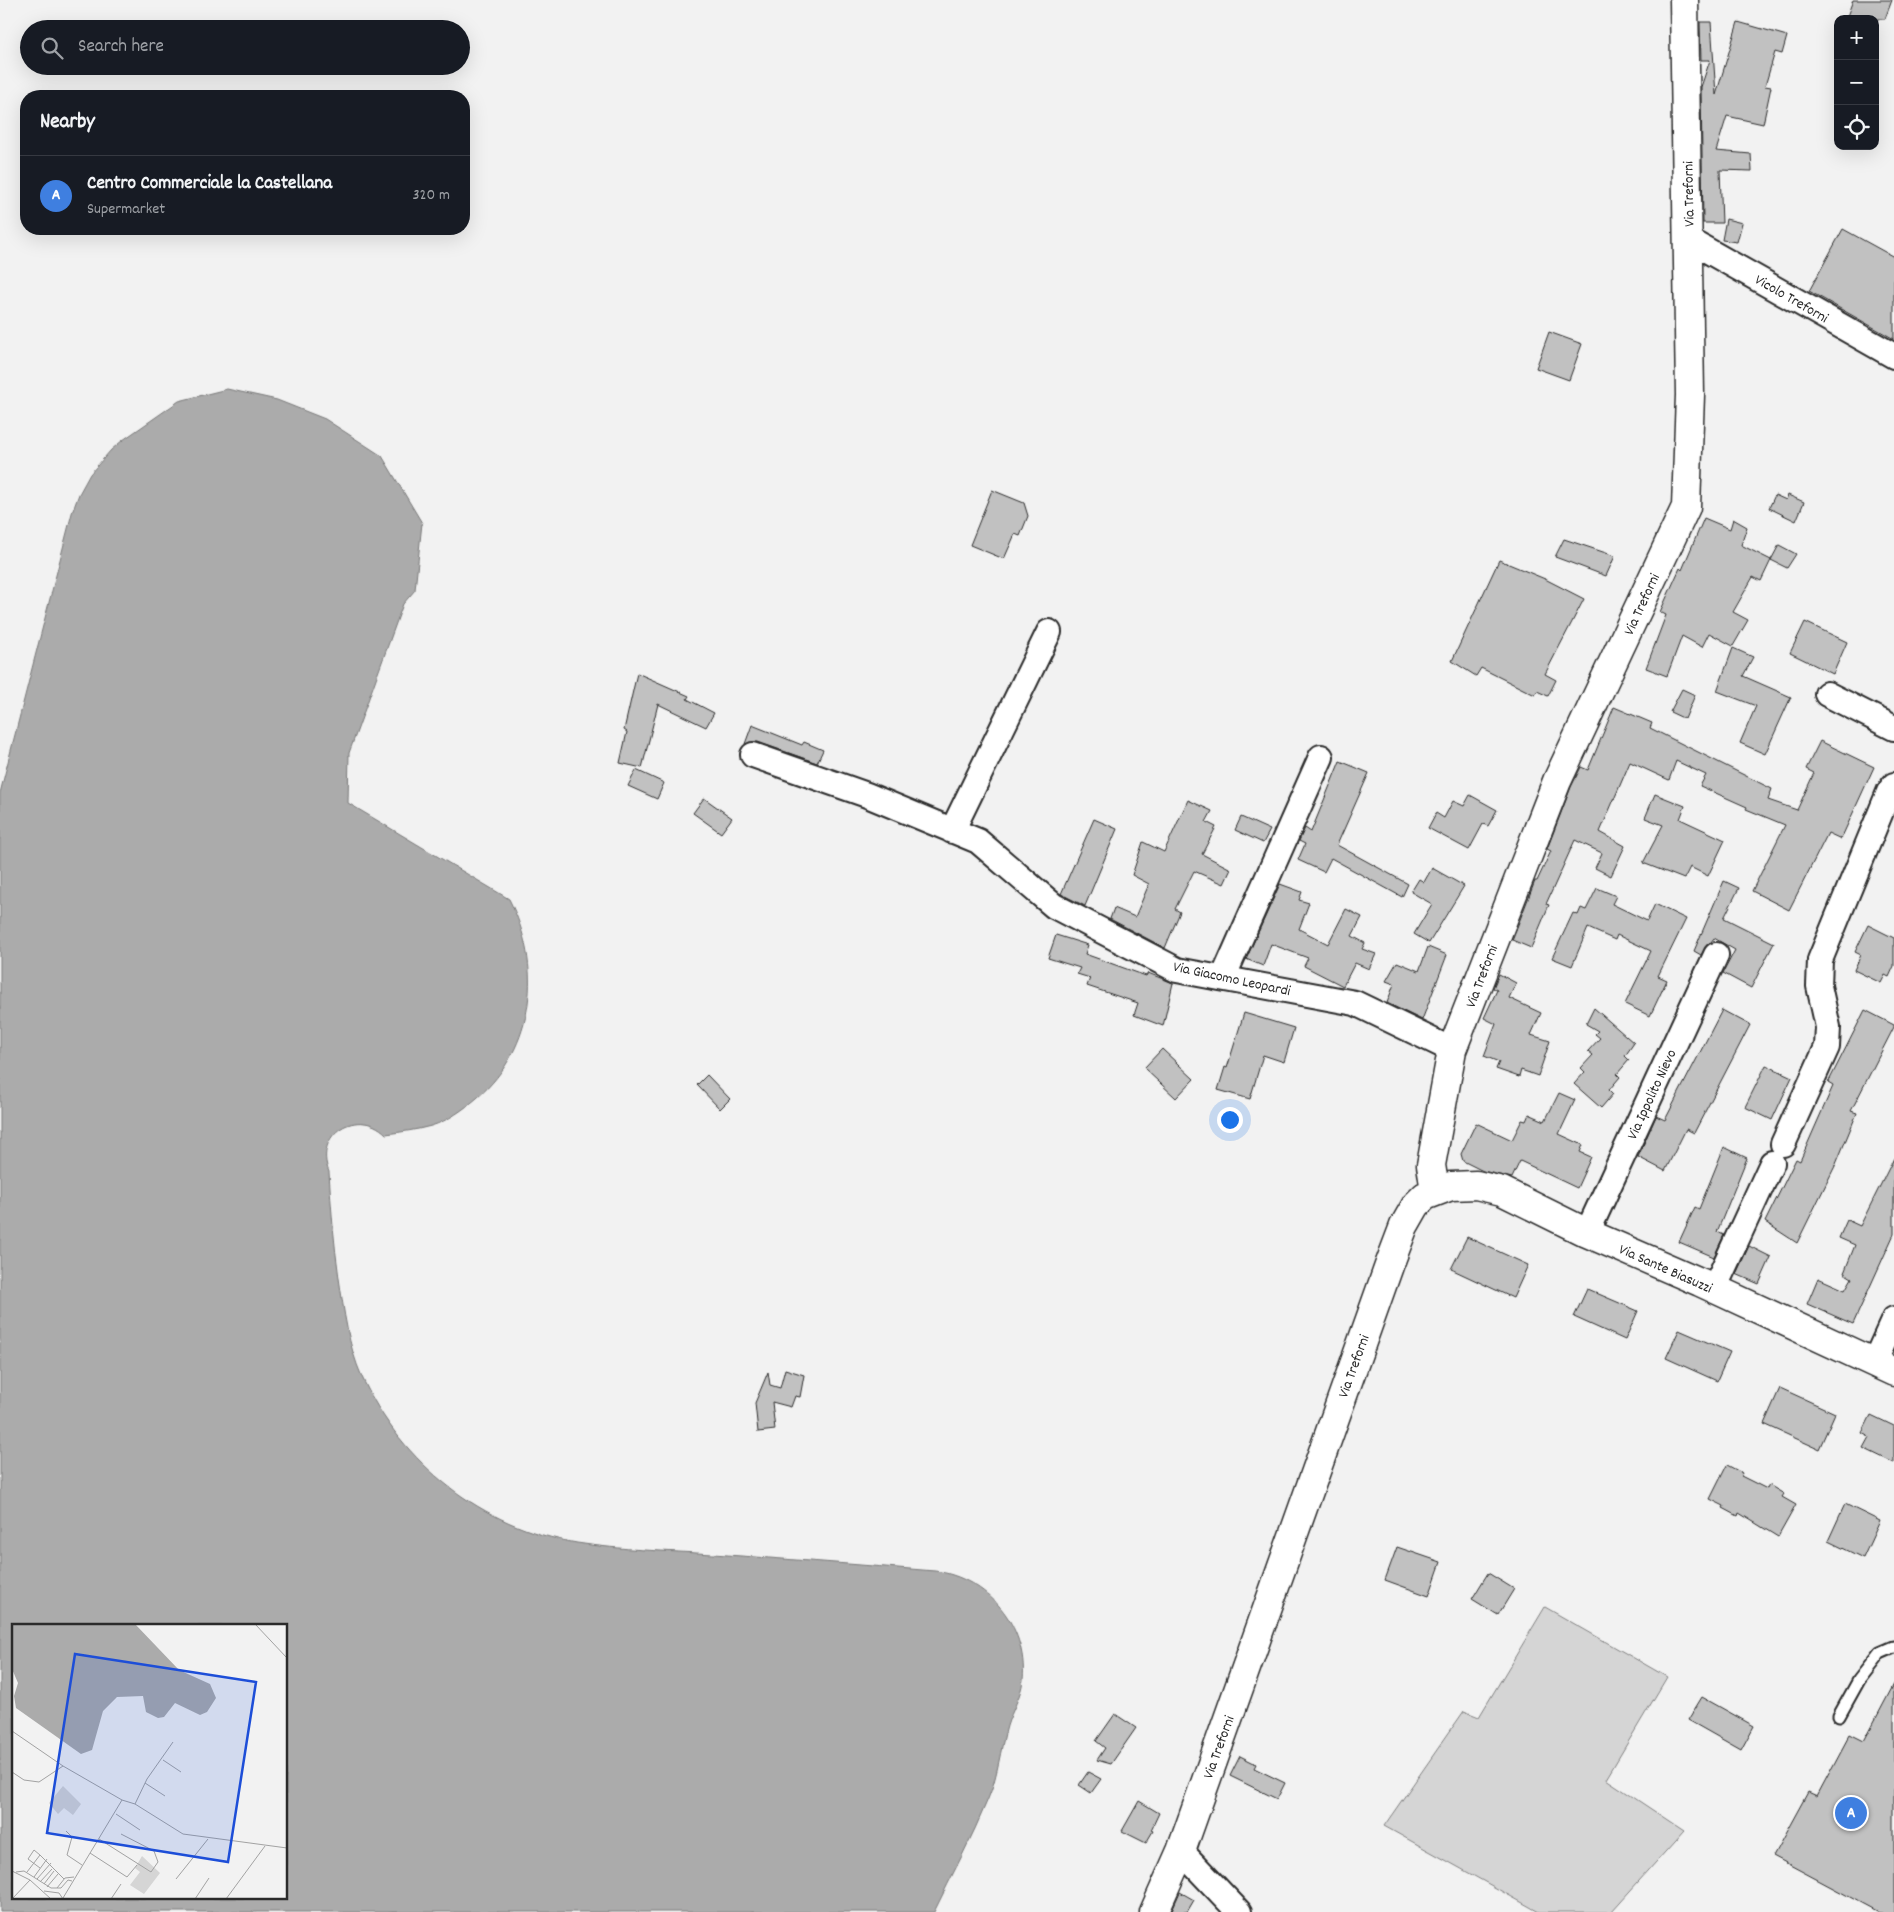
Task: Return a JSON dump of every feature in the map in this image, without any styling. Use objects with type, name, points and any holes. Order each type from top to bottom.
[{"type":"street","name":"Via Treforni","points":[[1154,1912],[1181,1851],[1404,1226],[1416,1205],[1435,1191],[1431,1164],[1452,1050],[1557,781],[1686,508],[1690,395],[1684,0]]},
{"type":"street","name":"Vicolo Treforni","points":[[1689,240],[1894,356]]},
{"type":"street","points":[[952,830],[1049,632]]},
{"type":"street","points":[[1827,694],[1894,728]]},
{"type":"street","name":"Via Giacomo Leopardi","points":[[753,755],[867,795],[978,841],[1054,906],[1178,970],[1355,1003],[1452,1050]]},
{"type":"street","points":[[1223,978],[1321,757]]},
{"type":"street","points":[[1714,1289],[1827,1047],[1828,1027],[1819,986],[1820,960],[1889,792],[1894,785]]},
{"type":"street","name":"Via Ippolito Nievo","points":[[1587,1234],[1716,955]]},
{"type":"street","name":"Via Sante Biasuzzi","points":[[1435,1191],[1463,1184],[1502,1191],[1587,1234],[1714,1289],[1884,1367]]},
{"type":"street","points":[[1884,1367],[1894,1319]]},
{"type":"street","points":[[1181,1851],[1239,1912]]},
{"type":"lane","points":[[1839,1716],[1859,1680],[1880,1653],[1894,1647]]},
{"type":"shaded area","points":[[227,389],[277,400],[325,419],[382,456],[422,523],[415,590],[403,604],[349,753],[348,803],[509,899],[520,925],[527,951],[528,1004],[522,1030],[512,1055],[497,1078],[477,1098],[450,1118],[420,1129],[386,1134],[375,1126],[363,1123],[351,1124],[341,1128],[327,1146],[326,1158],[329,1172],[334,1238],[347,1328],[357,1365],[379,1408],[399,1437],[423,1464],[449,1487],[509,1523],[542,1535],[577,1543],[610,1547],[935,1571],[954,1575],[971,1583],[987,1594],[1011,1623],[1019,1641],[1023,1660],[1023,1680],[1007,1726],[991,1790],[975,1828],[934,1912],[0,1912],[0,793],[72,513],[79,494],[90,474],[111,450],[179,401]]},
{"type":"shaded area","points":[[1545,1607],[1667,1677],[1606,1779],[1684,1831],[1611,1912],[1539,1912],[1384,1826],[1464,1711],[1479,1717]]},
{"type":"building","points":[[1853,0],[1892,0],[1885,19],[1879,19],[1879,15],[1847,15]]},
{"type":"building","points":[[1700,22],[1711,22],[1716,95],[1738,22],[1787,36],[1782,54],[1775,52],[1765,86],[1771,87],[1763,124],[1727,116],[1716,151],[1751,154],[1752,171],[1720,170],[1722,223],[1703,223],[1701,87],[1710,60],[1701,60]]},
{"type":"building","points":[[1726,219],[1742,223],[1737,242],[1722,240]]},
{"type":"building","points":[[1843,229],[1894,257],[1894,339],[1809,291]]},
{"type":"building","points":[[1549,332],[1582,344],[1569,380],[1536,368]]},
{"type":"building","points":[[992,490],[1024,503],[1028,516],[1020,536],[1015,534],[1004,559],[970,545]]},
{"type":"building","points":[[1775,495],[1786,500],[1788,495],[1804,502],[1796,521],[1769,508]]},
{"type":"building","points":[[1704,518],[1730,529],[1733,519],[1747,527],[1741,545],[1771,560],[1761,581],[1753,577],[1733,612],[1748,620],[1733,646],[1709,633],[1702,647],[1682,636],[1667,676],[1646,668],[1666,615],[1660,612],[1680,568],[1682,570]]},
{"type":"building","points":[[1564,539],[1615,556],[1606,576],[1555,557]]},
{"type":"building","points":[[1779,545],[1796,554],[1787,568],[1771,560]]},
{"type":"building","points":[[1499,560],[1545,579],[1584,599],[1545,674],[1556,680],[1548,696],[1537,691],[1535,695],[1481,668],[1476,676],[1452,661]]},
{"type":"building","points":[[1805,622],[1847,642],[1833,674],[1790,653]]},
{"type":"building","points":[[1733,648],[1753,657],[1743,676],[1791,697],[1765,754],[1740,743],[1756,706],[1717,691]]},
{"type":"building","points":[[637,673],[689,696],[687,699],[714,713],[706,727],[658,704],[642,768],[620,763],[627,732],[624,730]]},
{"type":"building","points":[[1682,689],[1695,695],[1685,719],[1670,712]]},
{"type":"building","points":[[1614,707],[1652,723],[1650,728],[1772,789],[1768,800],[1797,810],[1814,773],[1806,769],[1820,741],[1874,767],[1841,839],[1828,833],[1789,910],[1752,891],[1785,825],[1746,809],[1747,807],[1700,786],[1706,775],[1676,761],[1669,780],[1630,762],[1600,832],[1625,846],[1611,876],[1595,868],[1602,853],[1575,840],[1546,904],[1549,905],[1531,948],[1512,940],[1535,881],[1537,881],[1551,851],[1547,849],[1571,787],[1581,767],[1588,770]]},
{"type":"building","points":[[752,725],[802,745],[804,742],[823,750],[817,763],[758,742],[745,744]]},
{"type":"building","points":[[1340,761],[1369,773],[1337,845],[1408,884],[1402,897],[1331,858],[1324,872],[1298,860],[1305,844],[1299,841],[1305,828],[1311,832]]},
{"type":"building","points":[[636,770],[664,783],[657,799],[628,786]]},
{"type":"building","points":[[1655,794],[1685,806],[1680,819],[1725,840],[1708,876],[1690,867],[1684,879],[1643,863],[1663,825],[1645,818]]},
{"type":"building","points":[[1470,795],[1497,810],[1488,826],[1483,824],[1469,850],[1428,828],[1436,813],[1444,818],[1453,801],[1464,806]]},
{"type":"building","points":[[704,798],[732,818],[721,833],[693,813]]},
{"type":"building","points":[[1188,800],[1212,811],[1206,822],[1216,827],[1202,854],[1231,869],[1224,884],[1194,871],[1175,909],[1180,912],[1165,948],[1110,919],[1114,908],[1135,917],[1149,884],[1132,875],[1143,842],[1164,852]]},
{"type":"building","points":[[1241,817],[1270,830],[1263,843],[1235,830]]},
{"type":"building","points":[[1094,819],[1117,829],[1085,906],[1061,894]]},
{"type":"building","points":[[1432,868],[1464,886],[1429,943],[1414,934],[1432,904],[1411,892],[1419,879],[1424,882]]},
{"type":"building","points":[[1724,881],[1739,888],[1724,918],[1774,943],[1751,988],[1723,973],[1735,950],[1714,938],[1701,955],[1694,951]]},
{"type":"building","points":[[1280,884],[1302,892],[1299,900],[1309,903],[1299,929],[1328,944],[1346,909],[1362,917],[1352,936],[1365,943],[1362,949],[1376,954],[1369,969],[1355,963],[1343,986],[1304,966],[1308,958],[1271,944],[1263,966],[1246,959]]},
{"type":"building","points":[[1597,888],[1616,896],[1612,904],[1647,921],[1655,904],[1686,919],[1658,976],[1667,980],[1650,1016],[1625,1004],[1651,951],[1617,935],[1615,940],[1588,928],[1572,966],[1552,958],[1573,913],[1578,915],[1581,908],[1586,910]]},
{"type":"building","points":[[1868,925],[1894,938],[1894,966],[1889,977],[1885,975],[1881,983],[1854,970],[1861,955],[1855,952]]},
{"type":"building","points":[[1056,935],[1088,945],[1085,954],[1146,976],[1148,973],[1173,983],[1163,1026],[1134,1015],[1138,1003],[1087,986],[1090,978],[1077,974],[1080,968],[1048,958]]},
{"type":"building","points":[[1428,947],[1447,955],[1422,1020],[1387,1003],[1394,984],[1386,981],[1397,962],[1419,971]]},
{"type":"building","points":[[1499,974],[1516,983],[1509,998],[1541,1013],[1531,1035],[1550,1041],[1538,1076],[1521,1070],[1519,1077],[1496,1069],[1499,1062],[1484,1056],[1496,1024],[1484,1018],[1497,990],[1493,988]]},
{"type":"building","points":[[1594,1008],[1634,1043],[1625,1056],[1629,1060],[1617,1074],[1620,1077],[1609,1090],[1613,1094],[1601,1108],[1574,1084],[1585,1072],[1581,1068],[1593,1055],[1588,1051],[1600,1038],[1595,1034],[1598,1031],[1586,1024]]},
{"type":"building","points":[[1722,1010],[1750,1025],[1694,1133],[1686,1129],[1665,1171],[1638,1157],[1656,1116],[1665,1120]]},
{"type":"building","points":[[1865,1010],[1894,1025],[1894,1027],[1851,1111],[1857,1113],[1836,1164],[1797,1243],[1765,1222],[1796,1159],[1800,1161],[1833,1086],[1828,1083]]},
{"type":"building","points":[[1244,1013],[1294,1028],[1284,1062],[1263,1055],[1250,1099],[1218,1090]]},
{"type":"building","points":[[1162,1049],[1194,1079],[1176,1098],[1144,1068]]},
{"type":"building","points":[[1766,1065],[1792,1077],[1772,1120],[1745,1107]]},
{"type":"building","points":[[707,1075],[730,1099],[720,1109],[697,1085]]},
{"type":"building","points":[[1559,1093],[1575,1100],[1559,1134],[1583,1145],[1580,1152],[1591,1157],[1577,1188],[1520,1161],[1512,1178],[1483,1171],[1463,1161],[1461,1154],[1476,1123],[1512,1140],[1522,1120],[1526,1121],[1529,1114],[1545,1121]]},
{"type":"building","points":[[1724,1147],[1747,1158],[1717,1232],[1724,1235],[1714,1257],[1679,1242],[1695,1207],[1699,1209]]},
{"type":"building","points":[[1894,1158],[1894,1234],[1853,1324],[1807,1304],[1818,1278],[1845,1290],[1852,1278],[1844,1273],[1855,1245],[1839,1238],[1847,1220],[1860,1226]]},
{"type":"building","points":[[1467,1237],[1528,1265],[1513,1298],[1451,1269]]},
{"type":"building","points":[[1749,1246],[1771,1257],[1759,1284],[1736,1274]]},
{"type":"building","points":[[1587,1289],[1638,1311],[1625,1340],[1574,1317]]},
{"type":"building","points":[[1679,1330],[1730,1352],[1717,1381],[1666,1358]]},
{"type":"building","points":[[785,1369],[804,1375],[800,1397],[795,1396],[791,1407],[772,1402],[775,1430],[758,1432],[755,1403],[768,1372],[770,1385],[780,1388]]},
{"type":"building","points":[[1780,1388],[1835,1413],[1819,1449],[1764,1424]]},
{"type":"building","points":[[1871,1415],[1894,1426],[1894,1463],[1863,1448],[1869,1437],[1862,1433]]},
{"type":"building","points":[[1727,1465],[1742,1473],[1741,1476],[1767,1489],[1769,1485],[1784,1494],[1782,1497],[1796,1505],[1778,1537],[1739,1513],[1738,1516],[1710,1499]]},
{"type":"building","points":[[1845,1504],[1880,1521],[1863,1558],[1828,1541]]},
{"type":"building","points":[[1397,1547],[1441,1562],[1429,1596],[1385,1580]]},
{"type":"building","points":[[1488,1573],[1514,1589],[1498,1615],[1472,1599]]},
{"type":"building","points":[[1894,1684],[1894,1912],[1878,1912],[1773,1856],[1808,1792],[1817,1796],[1850,1734],[1864,1741]]},
{"type":"building","points":[[1702,1697],[1754,1726],[1741,1750],[1688,1720]]},
{"type":"building","points":[[1115,1714],[1136,1728],[1111,1764],[1097,1760],[1105,1748],[1096,1741]]},
{"type":"building","points":[[1240,1756],[1256,1764],[1254,1768],[1285,1783],[1277,1799],[1230,1776]]},
{"type":"building","points":[[1088,1772],[1101,1779],[1091,1793],[1079,1785]]},
{"type":"building","points":[[1139,1801],[1159,1813],[1151,1830],[1153,1831],[1146,1843],[1122,1831]]},
{"type":"building","points":[[1180,1892],[1194,1900],[1187,1912],[1171,1912]]},
{"type":"place","name":"Centro Commerciale la Castellana","points":[[1851,1813]]}]
